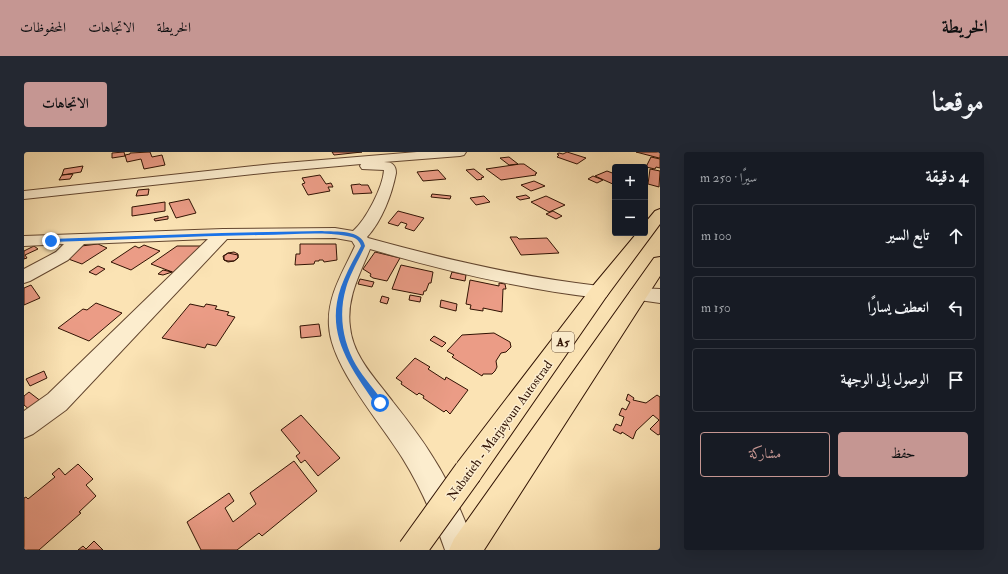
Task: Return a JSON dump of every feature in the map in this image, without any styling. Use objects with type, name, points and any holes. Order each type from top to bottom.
[{"type":"highway","name":"Nabatieh - Marjayoun Autostrad","points":[[412,550],[599,292],[660,214]]},
{"type":"highway","points":[[465,550],[501,496],[649,295],[660,262]]},
{"type":"street","points":[[24,195],[337,162],[375,155],[460,152]]},
{"type":"street","points":[[337,162],[353,166],[386,166],[391,169],[388,181],[370,222],[360,239]]},
{"type":"street","points":[[24,241],[222,234],[335,233],[360,239],[410,255],[486,273],[570,289],[599,292]]},
{"type":"street","points":[[24,426],[66,392],[222,234]]},
{"type":"street","points":[[360,239],[363,246],[343,288],[341,299],[339,326],[343,343],[354,368],[405,439],[436,489],[461,550]]},
{"type":"street","points":[[24,277],[62,256],[79,240]]},
{"type":"building","points":[[124,152],[125,156],[112,158],[112,153]]},
{"type":"building","points":[[150,152],[152,157],[162,155],[165,165],[144,169],[141,159],[127,162],[125,155],[130,153]]},
{"type":"building","points":[[332,152],[362,152],[334,155]]},
{"type":"building","points":[[567,152],[586,158],[577,164],[557,157],[559,155],[557,154],[559,153],[563,154]]},
{"type":"building","points":[[636,152],[660,152],[660,158],[659,158]]},
{"type":"building","points":[[509,157],[518,164],[509,165],[500,158]]},
{"type":"building","points":[[651,157],[660,159],[660,168],[656,167],[655,169],[648,167],[648,164]]},
{"type":"building","points":[[524,164],[537,173],[535,174],[536,175],[501,180],[486,169]]},
{"type":"building","points":[[83,166],[81,172],[62,175],[64,169]]},
{"type":"building","points":[[474,169],[484,177],[481,178],[482,179],[477,180],[466,170]]},
{"type":"building","points":[[650,169],[660,171],[659,187],[648,184]]},
{"type":"building","points":[[438,170],[446,179],[423,181],[417,172]]},
{"type":"building","points":[[607,171],[612,173],[612,184],[595,176]]},
{"type":"building","points":[[73,174],[70,179],[59,180],[62,175]]},
{"type":"building","points":[[320,175],[326,184],[331,183],[333,187],[328,187],[330,191],[308,195],[302,184],[305,183],[302,178]]},
{"type":"building","points":[[593,176],[603,180],[597,183],[588,179]]},
{"type":"building","points":[[534,181],[545,186],[531,191],[521,185]]},
{"type":"building","points":[[351,185],[368,185],[372,193],[353,194]]},
{"type":"building","points":[[149,189],[148,195],[136,196],[138,190]]},
{"type":"building","points":[[432,194],[451,196],[450,199],[431,197]]},
{"type":"building","points":[[526,195],[530,198],[520,200],[516,197]]},
{"type":"building","points":[[484,196],[490,202],[476,205],[470,198]]},
{"type":"building","points":[[546,196],[565,205],[549,212],[531,202]]},
{"type":"building","points":[[189,199],[196,213],[176,218],[169,203]]},
{"type":"building","points":[[165,202],[165,211],[132,216],[132,207]]},
{"type":"building","points":[[398,211],[424,218],[414,231],[405,228],[407,224],[401,222],[398,226],[388,223]]},
{"type":"building","points":[[553,211],[562,216],[556,219],[546,214]]},
{"type":"building","points":[[168,216],[168,219],[155,221],[154,219]]},
{"type":"building","points":[[510,237],[517,237],[519,239],[547,238],[559,253],[521,255]]},
{"type":"building","points":[[98,244],[107,248],[82,264],[63,257],[81,246]]},
{"type":"building","points":[[300,244],[336,244],[337,260],[324,262],[323,260],[319,260],[315,261],[314,264],[295,265],[296,254],[300,254]]},
{"type":"building","points":[[144,245],[160,251],[131,270],[111,262],[135,246],[139,248]]},
{"type":"building","points":[[34,246],[38,249],[25,255],[27,258],[24,259],[24,251]]},
{"type":"building","points":[[177,246],[204,246],[175,273],[151,264]]},
{"type":"building","points":[[234,252],[238,254],[238,258],[234,261],[228,262],[224,260],[224,256],[228,253]]},
{"type":"building","points":[[375,252],[400,258],[387,281],[373,278],[370,276],[371,274],[363,269]]},
{"type":"building","points":[[228,253],[238,255],[238,258],[234,261],[224,260],[223,256]]},
{"type":"building","points":[[401,265],[433,272],[431,283],[429,283],[423,295],[392,289]]},
{"type":"building","points":[[98,266],[105,269],[96,275],[89,272]]},
{"type":"building","points":[[163,270],[172,272],[163,275],[158,274]]},
{"type":"building","points":[[452,272],[466,275],[465,281],[450,278]]},
{"type":"building","points":[[360,279],[374,282],[372,287],[358,284]]},
{"type":"building","points":[[470,280],[499,286],[499,283],[505,284],[506,289],[503,289],[502,312],[483,308],[483,311],[470,309],[471,305],[466,304]]},
{"type":"building","points":[[31,285],[40,298],[24,305],[24,288]]},
{"type":"building","points":[[410,295],[421,297],[420,302],[409,300]]},
{"type":"building","points":[[382,296],[389,298],[387,304],[380,302]]},
{"type":"building","points":[[441,300],[457,304],[456,311],[440,307]]},
{"type":"building","points":[[96,303],[122,313],[89,341],[58,328],[83,309],[87,310]]},
{"type":"building","points":[[190,304],[204,307],[206,304],[217,306],[215,309],[229,312],[227,315],[235,317],[216,346],[207,344],[205,348],[162,338]]},
{"type":"building","points":[[319,324],[321,336],[301,338],[300,326]]},
{"type":"building","points":[[494,333],[510,342],[511,347],[506,352],[501,353],[496,361],[497,367],[492,374],[483,374],[482,376],[452,357],[454,355],[447,351],[462,335]]},
{"type":"building","points":[[434,336],[446,343],[442,347],[430,340]]},
{"type":"building","points":[[415,358],[430,367],[428,369],[445,380],[446,377],[468,390],[450,414],[446,410],[444,412],[423,398],[424,396],[419,393],[417,395],[401,384],[402,382],[396,378]]},
{"type":"building","points":[[44,371],[47,378],[30,386],[26,379]]},
{"type":"building","points":[[29,392],[42,402],[31,411],[24,405],[24,396]]},
{"type":"building","points":[[628,394],[634,398],[633,400],[646,403],[657,395],[660,397],[660,434],[658,435],[650,429],[659,420],[653,415],[636,431],[633,439],[622,432],[621,434],[613,430],[616,424],[621,426],[624,417],[619,415],[622,408],[626,410],[630,402],[626,400]]},
{"type":"building","points":[[301,415],[340,458],[318,476],[305,460],[301,463],[296,456],[300,453],[281,430]]},
{"type":"building","points":[[294,461],[317,491],[262,536],[259,533],[237,550],[201,550],[187,522],[229,493],[234,501],[225,508],[233,522],[256,504],[250,493]]},
{"type":"building","points":[[78,464],[93,479],[86,485],[96,496],[79,512],[81,513],[39,550],[24,550],[24,498],[26,497],[28,499],[55,477],[52,474],[59,468],[65,475]]},
{"type":"building","points":[[94,541],[103,550],[78,550],[83,546],[86,549]]},
{"type":"route","points":[[51,241],[222,234],[335,233],[357,237],[362,241],[363,246],[343,288],[339,312],[339,326],[343,343],[354,368],[380,403]]}]
